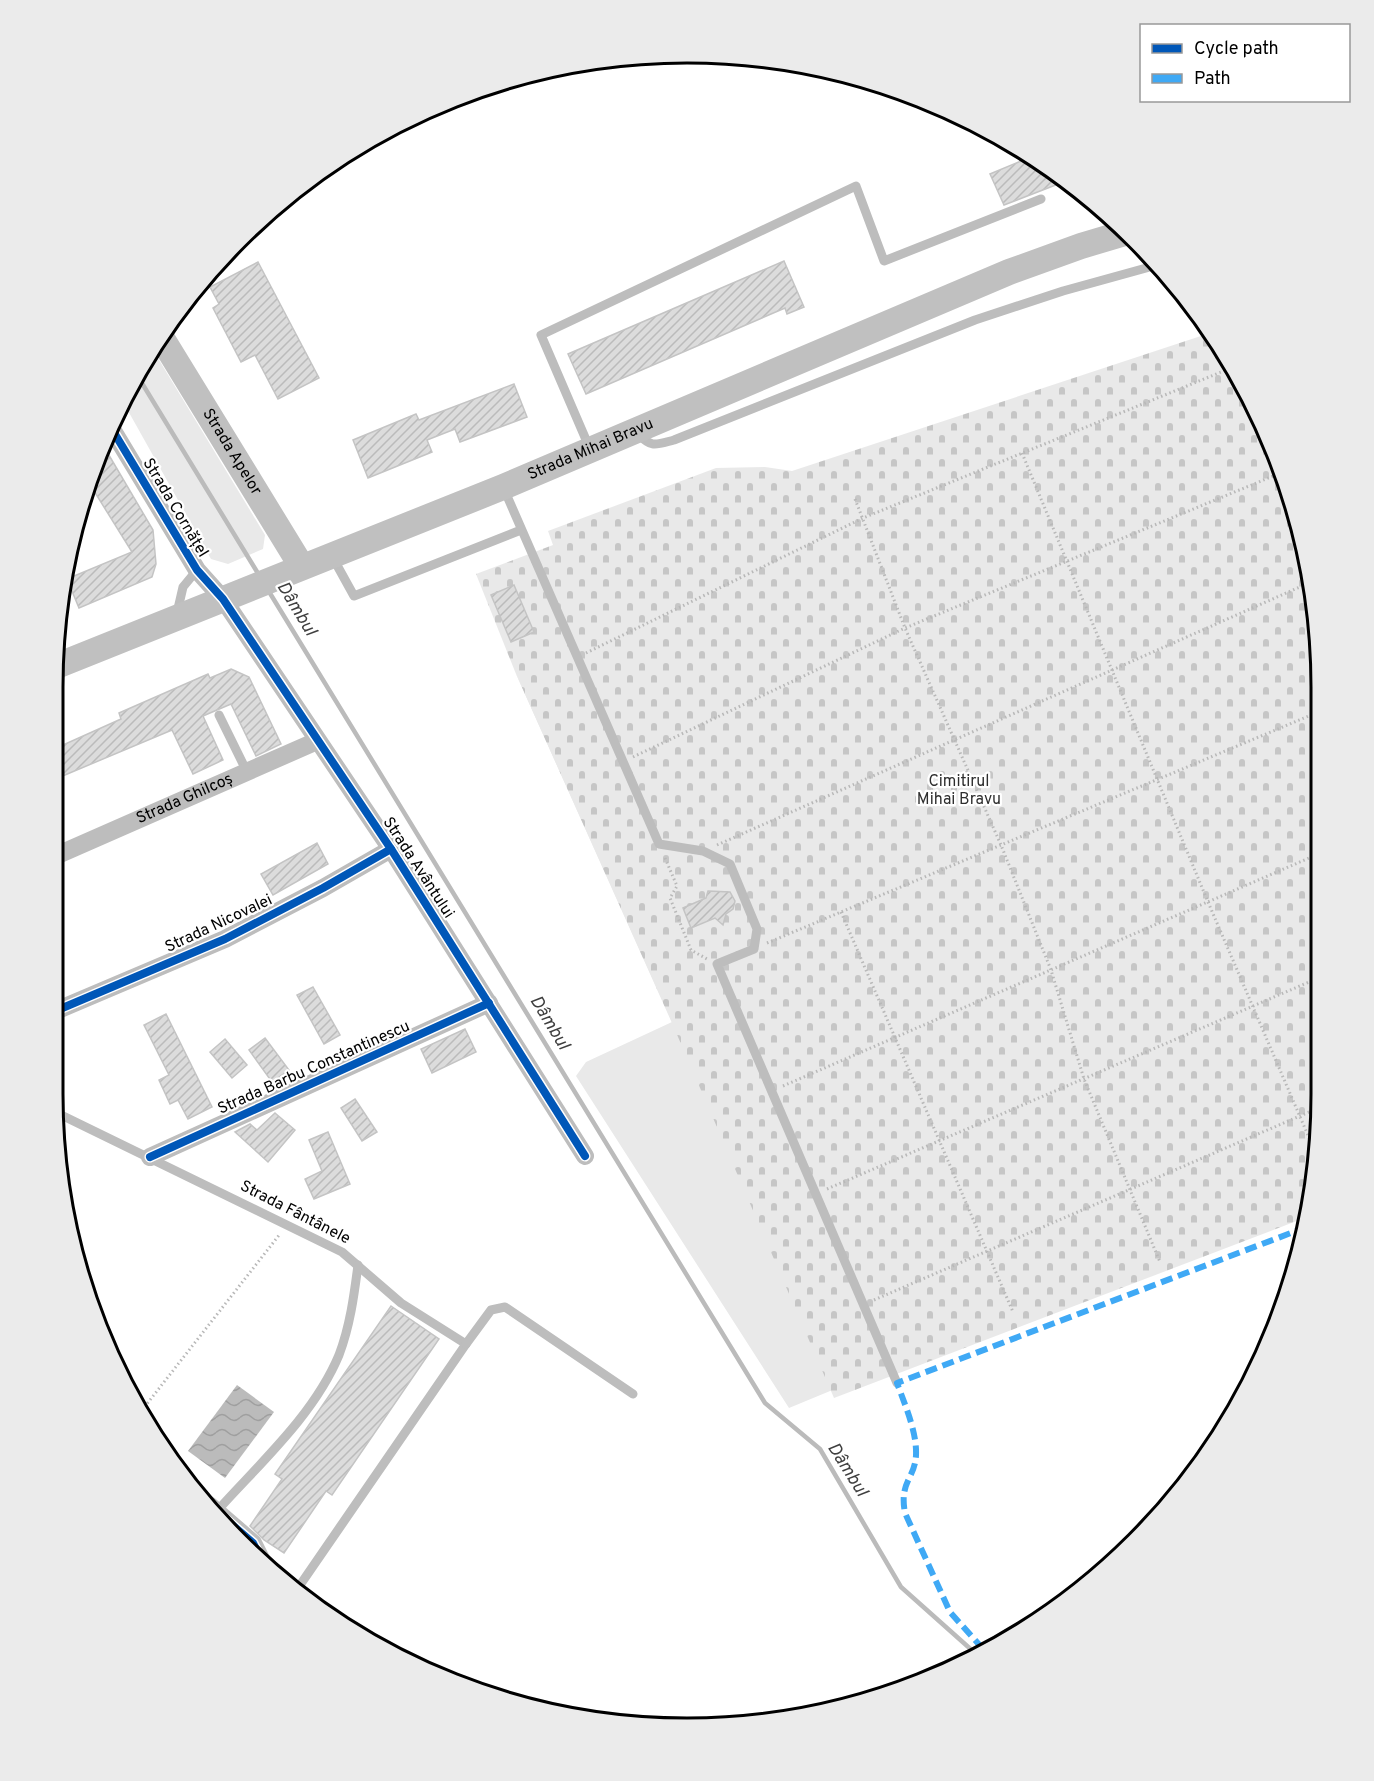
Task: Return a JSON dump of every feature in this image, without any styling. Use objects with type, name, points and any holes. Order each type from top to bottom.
[{"type":"main road","name":"Strada Mihai Bravu","points":[[64,663],[503,487],[1009,272],[1117,235]]},
{"type":"main road","name":"Strada Apelor","points":[[165,344],[302,567]]},
{"type":"street","name":"Strada Cornățel","points":[[116,436],[196,570],[230,596]]},
{"type":"street","name":"Strada Avântului","points":[[230,596],[317,741],[391,849],[585,1156]]},
{"type":"street","name":"Strada Ghilcoș","points":[[63,853],[317,741]]},
{"type":"street","name":"Strada Nicovalei","points":[[63,1008],[225,939],[323,888],[391,849]]},
{"type":"street","name":"Strada Barbu Constantinescu","points":[[150,1157],[489,1004]]},
{"type":"lane","points":[[590,449],[541,335],[856,186],[884,261],[1041,199]]},
{"type":"lane","points":[[635,430],[649,444],[657,445],[674,440],[975,320],[1063,291],[1148,268]]},
{"type":"lane","points":[[503,487],[659,844],[703,851],[730,864],[757,929],[754,949],[717,964],[861,1305],[897,1383]]},
{"type":"lane","points":[[332,555],[354,596],[521,530]]},
{"type":"lane","points":[[176,618],[183,587],[196,570]]},
{"type":"lane","points":[[219,715],[247,772]]},
{"type":"lane","name":"Strada Fântânele","points":[[64,1116],[342,1252],[400,1303],[466,1344]]},
{"type":"lane","points":[[217,1504],[313,1403],[338,1356],[352,1312],[358,1265]]},
{"type":"lane","points":[[301,1584],[491,1310],[505,1307],[633,1394]]},
{"type":"path","points":[[577,657],[863,518],[1224,371]]},
{"type":"path","points":[[1022,453],[1252,1007],[1310,1138]]},
{"type":"path","points":[[623,761],[905,628],[1274,475]]},
{"type":"path","points":[[855,499],[905,628],[1001,845],[1051,970],[1084,1079],[1160,1262]]},
{"type":"path","points":[[703,851],[1303,586]]},
{"type":"path","points":[[754,949],[1311,715]]},
{"type":"path","points":[[659,844],[677,885],[670,898],[691,950],[717,964]]},
{"type":"path","points":[[770,1091],[1311,857]]},
{"type":"path","points":[[841,912],[1013,1312]]},
{"type":"path","points":[[814,1194],[1311,981]]},
{"type":"path","points":[[861,1305],[1311,1112]]},
{"type":"path","points":[[146,1405],[287,1225]]},
{"type":"green space","name":"Cimitirul Mihai Bravu","points":[[1203,335],[1247,411],[1278,486],[1299,565],[1310,646],[1311,1094],[1306,1175],[1298,1220],[834,1398],[672,1023],[516,674],[476,574],[553,545],[548,531],[716,468],[765,467],[792,471]]},
{"type":"green space","points":[[158,357],[265,535],[263,549],[228,564],[211,559],[128,410]]},
{"type":"green space","points":[[516,674],[876,1372],[789,1408],[576,1076],[586,1062],[672,1022]]},
{"type":"water","points":[[237,1385],[274,1412],[225,1478],[188,1451]]},
{"type":"building","points":[[1022,161],[1057,185],[1004,205],[990,174]]},
{"type":"building","points":[[784,261],[804,307],[787,314],[785,308],[586,394],[568,354]]},
{"type":"building","points":[[258,262],[319,378],[278,399],[255,355],[241,362],[213,308],[219,304],[210,287]]},
{"type":"building","points":[[514,384],[527,417],[460,442],[455,429],[427,440],[432,452],[368,478],[353,440],[416,414],[419,420]]},
{"type":"building","points":[[108,453],[153,530],[156,564],[152,577],[79,608],[71,589],[73,576],[132,552],[94,492]]},
{"type":"building","points":[[514,585],[534,632],[511,642],[491,595]]},
{"type":"building","points":[[231,669],[249,677],[281,744],[256,756],[231,704],[203,716],[223,760],[193,774],[172,730],[63,776],[63,745],[121,719],[119,713],[208,674],[210,678]]},
{"type":"building","points":[[317,843],[328,864],[273,895],[261,874]]},
{"type":"building","points":[[708,891],[730,892],[735,901],[733,909],[726,914],[723,925],[715,918],[691,928],[683,908],[706,898]]},
{"type":"building","points":[[313,987],[340,1035],[324,1044],[297,995]]},
{"type":"building","points":[[166,1014],[212,1107],[188,1119],[178,1100],[170,1104],[159,1080],[169,1075],[144,1025]]},
{"type":"building","points":[[465,1029],[476,1052],[432,1073],[421,1049]]},
{"type":"building","points":[[265,1038],[289,1070],[272,1082],[249,1050]]},
{"type":"building","points":[[225,1039],[247,1065],[232,1078],[210,1052]]},
{"type":"building","points":[[355,1099],[377,1132],[362,1141],[341,1108]]},
{"type":"building","points":[[275,1113],[295,1130],[268,1162],[235,1132],[250,1124],[257,1130]]},
{"type":"building","points":[[328,1132],[350,1184],[314,1199],[305,1179],[322,1171],[309,1140]]},
{"type":"building","points":[[391,1306],[439,1339],[332,1495],[326,1491],[284,1553],[264,1540],[250,1526],[282,1479],[275,1474]]},
{"type":"waterway","name":"Dâmbul","points":[[142,384],[259,575]]},
{"type":"waterway","name":"Dâmbul","points":[[268,590],[765,1403],[820,1449],[901,1587],[971,1650]]},
{"type":"marked path","points":[[979,1645],[950,1612],[905,1513],[904,1494],[915,1463],[916,1446],[910,1419],[897,1383],[1296,1231]]},
{"type":"cycle path","points":[[116,436],[197,570],[223,599],[391,849],[585,1156]]},
{"type":"cycle path","points":[[63,1008],[225,939],[323,888],[391,849]]},
{"type":"cycle path","points":[[150,1157],[489,1003]]}]
